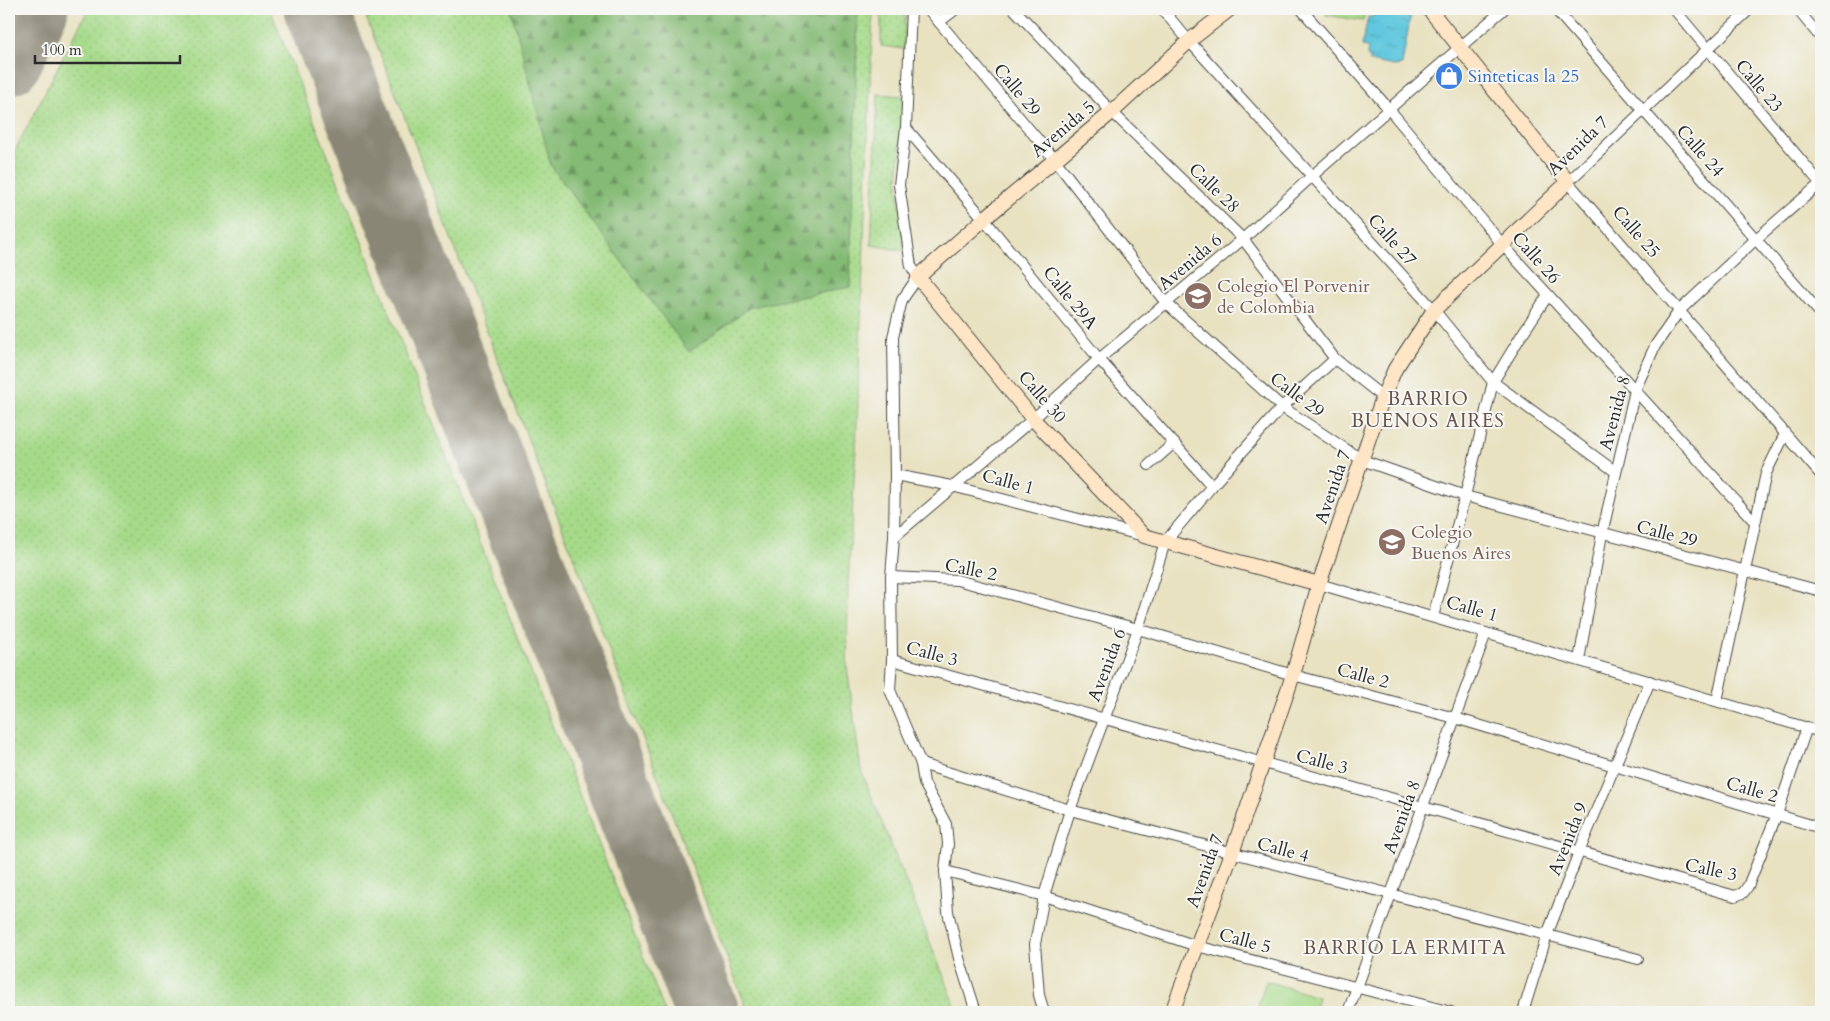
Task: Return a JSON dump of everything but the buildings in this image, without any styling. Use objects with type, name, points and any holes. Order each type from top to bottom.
[{"type":"street","points":[[910,9],[906,128],[899,185],[911,266],[918,277],[902,300],[893,337],[895,475],[891,577],[892,660],[890,690],[921,764],[924,783],[946,824],[948,844],[945,871],[948,912],[959,958],[976,1012]]},
{"type":"street","name":"Calle 29","points":[[928,9],[1055,160],[1166,303],[1282,407],[1362,460],[1465,496],[1602,534],[1746,570],[1821,592]]},
{"type":"street","points":[[939,22],[956,9]]},
{"type":"street","name":"Calle 28","points":[[1014,9],[1112,112],[1243,239],[1335,359],[1383,397]]},
{"type":"street","name":"Calle 27","points":[[1162,9],[1434,310],[1493,382],[1616,472]]},
{"type":"street","name":"Avenida 5","points":[[918,277],[1112,112],[1189,41],[1230,9]]},
{"type":"street","name":"Calle 26","points":[[1301,9],[1389,109],[1502,244],[1754,521]]},
{"type":"street","name":"Calle 25","points":[[1429,9],[1568,182],[1821,475]]},
{"type":"street","name":"Avenida 6","points":[[894,537],[1033,419],[1099,358],[1243,239],[1312,176],[1504,9]]},
{"type":"street","name":"Calle 24","points":[[1555,9],[1821,314]]},
{"type":"street","name":"Calle 23","points":[[1674,9],[1821,184]]},
{"type":"street","name":"Avenida 7","points":[[1172,1012],[1232,853],[1293,675],[1319,584],[1383,397],[1395,369],[1434,310],[1750,9]]},
{"type":"street","points":[[1797,9],[1821,38]]},
{"type":"street","name":"Calle 29A","points":[[906,128],[1099,358],[1212,486]]},
{"type":"street","name":"Avenida 8","points":[[1579,660],[1602,534],[1634,390],[1655,346],[1679,311],[1756,239],[1821,184]]},
{"type":"street","name":"Calle 30","points":[[918,277],[1033,419],[1144,536]]},
{"type":"street","points":[[1433,617],[1493,382],[1548,295]]},
{"type":"street","name":"Avenida 6","points":[[1044,1012],[1039,995],[1035,944],[1044,896],[1070,810],[1138,630],[1165,542],[1282,407],[1335,359]]},
{"type":"street","points":[[1717,701],[1746,570],[1754,521],[1766,473],[1785,434]]},
{"type":"street","points":[[1149,465],[1174,443]]},
{"type":"street","name":"Calle 1","points":[[895,475],[952,486],[1319,584],[1821,732]]},
{"type":"street","points":[[1110,527],[1120,511]]},
{"type":"street","name":"Calle 2","points":[[891,577],[957,580],[1293,675],[1455,718],[1821,828]]},
{"type":"street","name":"Avenida 8","points":[[1348,1012],[1486,633]]},
{"type":"street","name":"Calle 3","points":[[892,660],[1423,807],[1735,896],[1743,894],[1748,886],[1777,814]]},
{"type":"street","name":"Avenida 9","points":[[1523,1012],[1548,935],[1579,852],[1616,767],[1650,681]]},
{"type":"street","points":[[1777,814],[1807,727]]},
{"type":"street","name":"Calle 4","points":[[921,764],[1070,810],[1638,959]]},
{"type":"street","name":"Calle 5","points":[[945,871],[1044,896],[1197,946],[1451,1012]]},
{"type":"green space","points":[[88,9],[270,9],[665,1012],[9,1012],[9,162]]},
{"type":"green space","points":[[363,9],[873,9],[856,447],[848,584],[847,667],[861,770],[958,1012],[748,1012]]},
{"type":"green space","points":[[511,9],[858,9],[850,287],[751,307],[689,352],[551,166]]},
{"type":"green space","points":[[881,9],[905,9],[905,49],[881,46]]},
{"type":"green space","points":[[1327,9],[1365,9],[1363,21],[1326,15]]},
{"type":"green space","points":[[878,94],[903,96],[898,186],[905,251],[871,245]]},
{"type":"green space","points":[[1266,981],[1318,997],[1314,1012],[1256,1012]]},
{"type":"water","points":[[1375,9],[1411,13],[1402,65],[1394,66],[1369,61],[1370,58],[1367,56],[1368,47],[1362,46],[1368,17],[1373,17]]},
{"type":"runway","points":[[9,62],[36,9]]},
{"type":"runway","points":[[316,9],[707,1012]]},
{"type":"place","name":"Sinteticas la 25","points":[[1449,76]]},
{"type":"place","name":"Colegio El Porvenir de Colombia","points":[[1198,296]]},
{"type":"place","name":"Colegio Buenos Aires","points":[[1392,542]]},
{"type":"district","name":"BARRIO BUENOS AIRES","points":[[1428,410]]},
{"type":"district","name":"BARRIO LA ERMITA","points":[[1405,948]]}]
